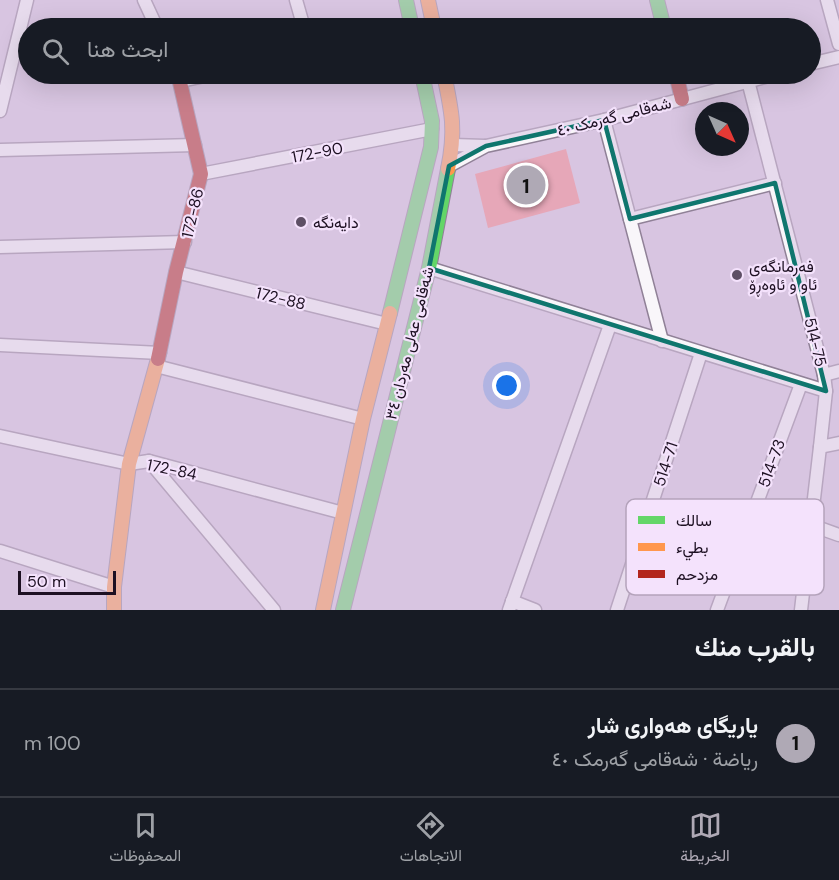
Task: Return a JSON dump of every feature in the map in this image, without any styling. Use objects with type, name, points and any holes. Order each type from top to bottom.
[{"type":"main road","points":[[406,0],[410,18]]},
{"type":"main road","points":[[428,0],[432,18]]},
{"type":"main road","points":[[657,0],[662,18]]},
{"type":"main road","name":"172-86","points":[[114,610],[114,587],[129,464],[158,359],[176,272],[201,174],[181,84]]},
{"type":"main road","name":"شەقامی عەلی مەردان ٣٤","points":[[323,610],[363,419],[431,147],[432,121],[424,84]]},
{"type":"main road","name":"شەقامی عەلی مەردان ٣٤","points":[[343,610],[429,268],[449,166],[453,145],[453,117],[446,84]]},
{"type":"main road","points":[[678,84],[682,99]]},
{"type":"main road","points":[[388,320],[415,321]]},
{"type":"main road","points":[[381,351],[406,356]]},
{"type":"street","points":[[22,18],[27,0]]},
{"type":"street","points":[[144,0],[152,18]]},
{"type":"street","points":[[296,0],[301,18]]},
{"type":"street","points":[[827,0],[839,44]]},
{"type":"street","points":[[0,111],[4,76],[18,30]]},
{"type":"street","points":[[821,61],[839,57]]},
{"type":"street","name":"شەقامی گەرمک ٤٠","points":[[453,145],[486,146],[604,120],[737,84]]},
{"type":"street","name":"514-75","points":[[749,84],[824,375],[826,392],[814,499]]},
{"type":"street","points":[[604,120],[662,341]]},
{"type":"street","name":"172-90","points":[[201,174],[432,129]]},
{"type":"street","points":[[0,150],[195,145]]},
{"type":"street","name":"شەقامی گەرمک ٤٠","points":[[449,166],[486,146]]},
{"type":"street","points":[[630,219],[775,183]]},
{"type":"street","points":[[0,248],[185,242]]},
{"type":"street","points":[[429,268],[826,392]]},
{"type":"street","name":"172-88","points":[[176,272],[388,320]]},
{"type":"street","points":[[536,610],[510,606],[610,325]]},
{"type":"street","points":[[0,345],[158,359],[363,419]]},
{"type":"street","name":"514-71","points":[[653,499],[701,353]]},
{"type":"street","points":[[824,375],[839,371]]},
{"type":"street","name":"514-73","points":[[758,499],[801,384]]},
{"type":"street","name":"172-84","points":[[0,436],[129,464],[149,461],[343,513]]},
{"type":"street","points":[[820,447],[839,443]]},
{"type":"street","points":[[149,461],[274,610]]},
{"type":"street","points":[[824,530],[839,535]]},
{"type":"street","points":[[0,551],[114,587]]},
{"type":"street","name":"514-71","points":[[617,610],[626,582]]},
{"type":"street","name":"514-73","points":[[717,610],[723,595]]},
{"type":"street","name":"514-75","points":[[801,610],[803,595]]},
{"type":"highlighted area","points":[[604,120],[630,219],[775,183],[826,391],[662,341],[429,268],[449,166],[486,146]]},
{"type":"shaded area","points":[[566,149],[580,203],[488,228],[475,174]]},
{"type":"traffic: fast","points":[[406,0],[410,18]]},
{"type":"traffic: fast","points":[[657,0],[662,18]]},
{"type":"traffic: fast","points":[[390,313],[431,147],[432,121],[424,84]]},
{"type":"traffic: fast","points":[[343,610],[429,268],[448,169]]},
{"type":"traffic: slow","points":[[428,0],[432,18]]},
{"type":"traffic: slow","points":[[446,84],[452,121],[452,143],[448,169]]},
{"type":"traffic: slow","points":[[323,610],[363,419],[390,313]]},
{"type":"traffic: slow","points":[[114,610],[114,587],[129,464],[158,359]]},
{"type":"traffic: jam","points":[[158,359],[176,272],[201,174],[180,84]]},
{"type":"traffic: jam","points":[[678,84],[682,99]]},
{"type":"place","name":"یاریگای هەواری شار","points":[[526,185]]},
{"type":"place","name":"دایەنگە","points":[[301,222]]},
{"type":"place","name":"فەرمانگەی ئاو و ئاوەڕۆ","points":[[737,275]]}]
